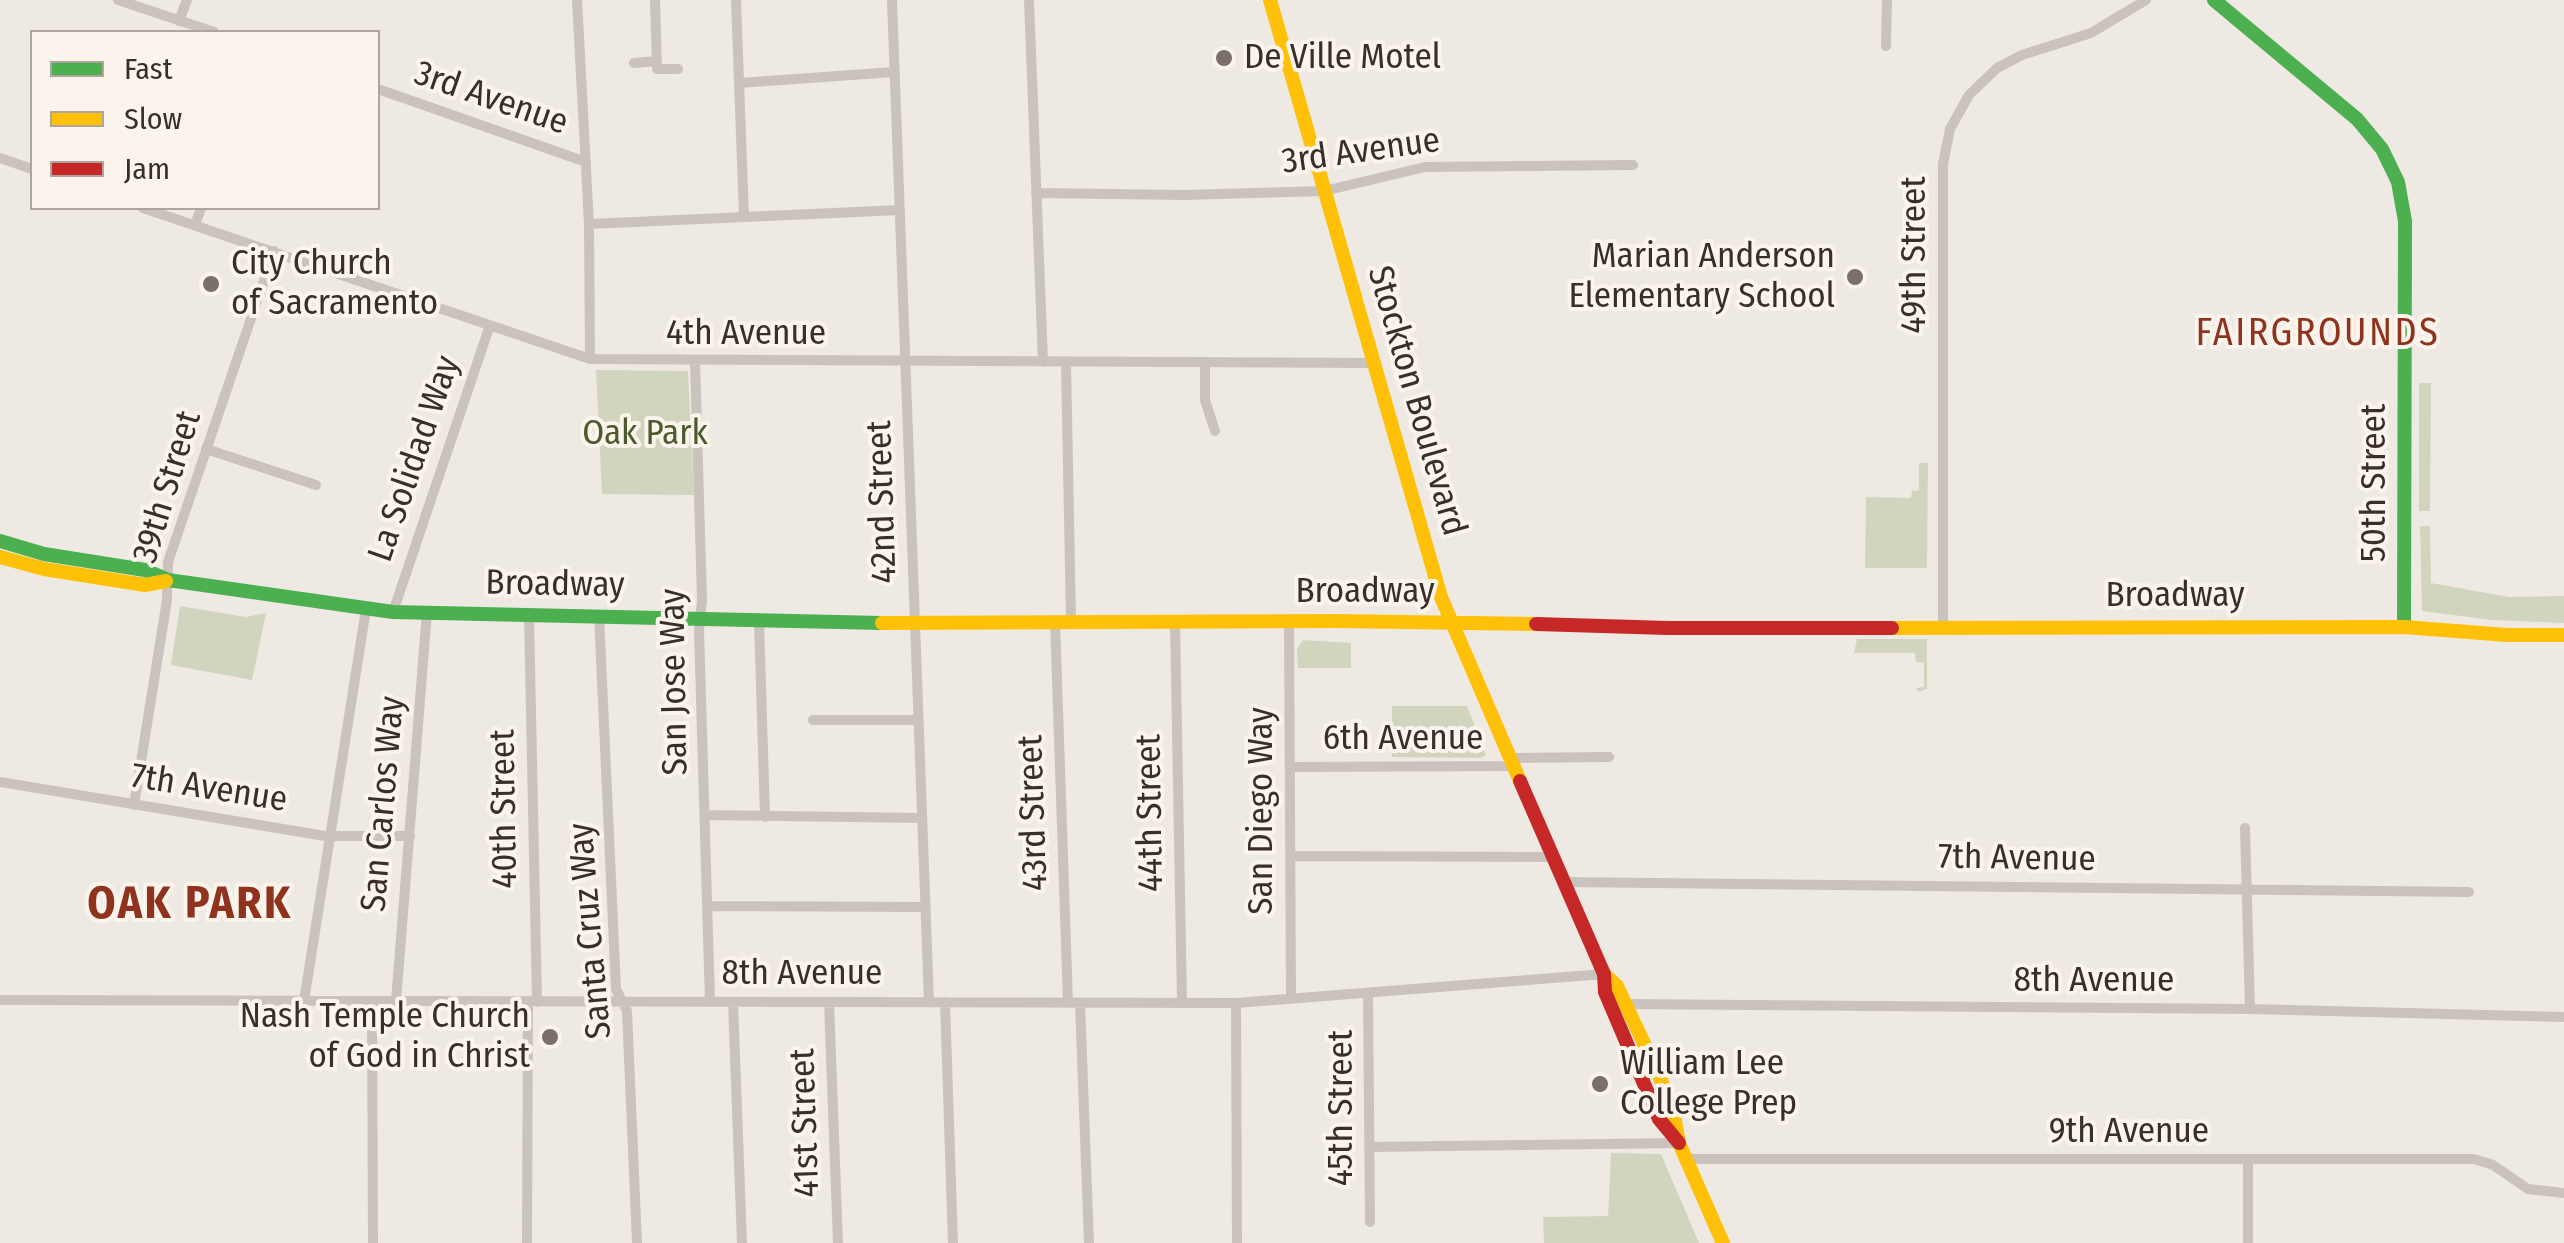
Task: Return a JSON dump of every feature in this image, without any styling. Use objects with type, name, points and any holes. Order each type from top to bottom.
[{"type":"main road","name":"Stockton Boulevard","points":[[1270,0],[1442,597],[1604,974],[1605,992],[1659,1119],[1679,1143]]},
{"type":"main road","name":"50th Street","points":[[2214,0],[2357,119],[2382,149],[2398,182],[2405,221],[2404,626]]},
{"type":"main road","name":"Broadway","points":[[0,542],[44,554],[145,570],[168,580],[393,612],[916,624],[1175,621],[1632,624],[1668,628],[2404,626],[2507,635],[2564,635]]},
{"type":"main road","name":"Broadway","points":[[0,558],[144,585],[168,580]]},
{"type":"main road","name":"Stockton Boulevard","points":[[1604,974],[1617,986],[1673,1109],[1679,1143],[1723,1243]]},
{"type":"street","points":[[118,0],[208,30]]},
{"type":"street","points":[[179,20],[186,0]]},
{"type":"street","points":[[578,0],[589,224],[590,359]]},
{"type":"street","points":[[656,0],[657,69],[678,70]]},
{"type":"street","points":[[736,0],[744,217]]},
{"type":"street","name":"42nd Street","points":[[892,0],[929,1002]]},
{"type":"street","points":[[1029,0],[1043,362]]},
{"type":"street","points":[[1886,0],[1886,46]]},
{"type":"street","name":"49th Street","points":[[1943,626],[1943,164],[1950,129],[1969,95],[1997,68],[2022,55],[2091,33],[2146,0]]},
{"type":"street","points":[[634,62],[657,61]]},
{"type":"street","points":[[739,83],[894,72]]},
{"type":"street","name":"3rd Avenue","points":[[380,90],[586,162]]},
{"type":"street","points":[[0,159],[30,169]]},
{"type":"street","name":"3rd Avenue","points":[[1036,192],[1184,195],[1324,191],[1425,167],[1632,165]]},
{"type":"street","name":"4th Avenue","points":[[149,210],[590,359],[1374,363]]},
{"type":"street","points":[[195,225],[200,210]]},
{"type":"street","points":[[589,224],[900,210]]},
{"type":"street","name":"39th Street","points":[[134,804],[168,562],[274,252]]},
{"type":"street","name":"La Solidad Way","points":[[393,612],[490,325]]},
{"type":"street","name":"San Jose Way","points":[[695,361],[710,1002]]},
{"type":"street","points":[[1066,362],[1072,621]]},
{"type":"street","points":[[1205,363],[1206,400],[1215,431]]},
{"type":"street","points":[[206,449],[316,485]]},
{"type":"street","name":"La Solidad Way","points":[[304,1000],[366,609]]},
{"type":"street","name":"San Carlos Way","points":[[396,1001],[427,612]]},
{"type":"street","name":"40th Street","points":[[527,1243],[533,1001],[529,615]]},
{"type":"street","name":"Santa Cruz Way","points":[[599,615],[616,989],[626,1011],[637,1243]]},
{"type":"street","points":[[760,620],[765,817]]},
{"type":"street","name":"43rd Street","points":[[1055,621],[1089,1243]]},
{"type":"street","name":"44th Street","points":[[1175,621],[1182,1003]]},
{"type":"street","name":"San Diego Way","points":[[1289,622],[1291,1000]]},
{"type":"street","points":[[813,720],[918,720]]},
{"type":"street","name":"6th Avenue","points":[[1290,766],[1609,757]]},
{"type":"street","name":"7th Avenue","points":[[0,782],[332,836],[410,836]]},
{"type":"street","points":[[705,814],[922,818]]},
{"type":"street","points":[[2246,828],[2250,1009]]},
{"type":"street","points":[[1290,856],[1553,857]]},
{"type":"street","name":"7th Avenue","points":[[1564,882],[2469,892]]},
{"type":"street","points":[[708,906],[925,907]]},
{"type":"street","name":"8th Avenue","points":[[0,1000],[1236,1004],[1604,974]]},
{"type":"street","name":"45th Street","points":[[1368,994],[1370,1222]]},
{"type":"street","points":[[372,1001],[373,1243]]},
{"type":"street","points":[[733,1002],[742,1243]]},
{"type":"street","name":"41st Street","points":[[830,1002],[838,1243]]},
{"type":"street","points":[[945,1002],[954,1243]]},
{"type":"street","points":[[1236,1004],[1237,1243]]},
{"type":"street","name":"8th Avenue","points":[[1624,1004],[2564,1016]]},
{"type":"street","points":[[1369,1148],[1679,1143]]},
{"type":"street","name":"9th Avenue","points":[[1686,1159],[2474,1159],[2493,1164],[2528,1189],[2564,1192]]},
{"type":"street","points":[[2248,1159],[2248,1243]]},
{"type":"green space","name":"Oak Park","points":[[596,370],[688,371],[694,495],[602,494]]},
{"type":"green space","points":[[2419,383],[2431,383],[2430,511],[2419,511]]},
{"type":"green space","points":[[1919,463],[1928,463],[1927,568],[1865,568],[1866,497],[1911,498],[1912,491],[1919,490]]},
{"type":"green space","points":[[2420,526],[2430,526],[2431,583],[2509,597],[2564,596],[2564,623],[2492,620],[2422,611]]},
{"type":"green space","points":[[180,606],[246,617],[266,613],[252,680],[171,665]]},
{"type":"green space","points":[[1857,639],[1927,639],[1927,689],[1918,692],[1916,688],[1924,687],[1924,663],[1916,662],[1915,653],[1854,653]]},
{"type":"green space","points":[[1303,640],[1351,643],[1351,668],[1298,668],[1297,649]]},
{"type":"green space","points":[[1392,706],[1467,706],[1486,755],[1392,757]]},
{"type":"green space","points":[[1611,1153],[1661,1154],[1699,1243],[1544,1243],[1543,1217],[1608,1216]]},
{"type":"traffic: fast","points":[[2214,0],[2357,119],[2382,149],[2398,182],[2405,221],[2404,627]]},
{"type":"traffic: fast","points":[[0,541],[44,554],[145,570],[168,580],[393,612],[882,623]]},
{"type":"traffic: slow","points":[[1270,0],[1441,597],[1520,781]]},
{"type":"traffic: slow","points":[[0,557],[44,569],[145,585],[166,581]]},
{"type":"traffic: slow","points":[[882,623],[1536,624]]},
{"type":"traffic: slow","points":[[1892,628],[2404,627],[2564,635]]},
{"type":"traffic: slow","points":[[1604,974],[1617,986],[1657,1071],[1673,1109],[1679,1143],[1723,1243]]},
{"type":"traffic: jam","points":[[1536,624],[1892,628]]},
{"type":"traffic: jam","points":[[1520,781],[1604,974],[1605,992],[1659,1119],[1679,1143]]},
{"type":"place","name":"De Ville Motel","points":[[1224,58]]},
{"type":"place","name":"Marian Anderson Elementary School","points":[[1855,277]]},
{"type":"place","name":"City Church of Sacramento","points":[[211,284]]},
{"type":"place","name":"Nash Temple Church of God in Christ","points":[[550,1037]]},
{"type":"place","name":"William Lee College Prep","points":[[1600,1084]]},
{"type":"district","name":"FAIRGROUNDS","points":[[2318,334]]},
{"type":"district","name":"OAK PARK","points":[[190,905]]}]
